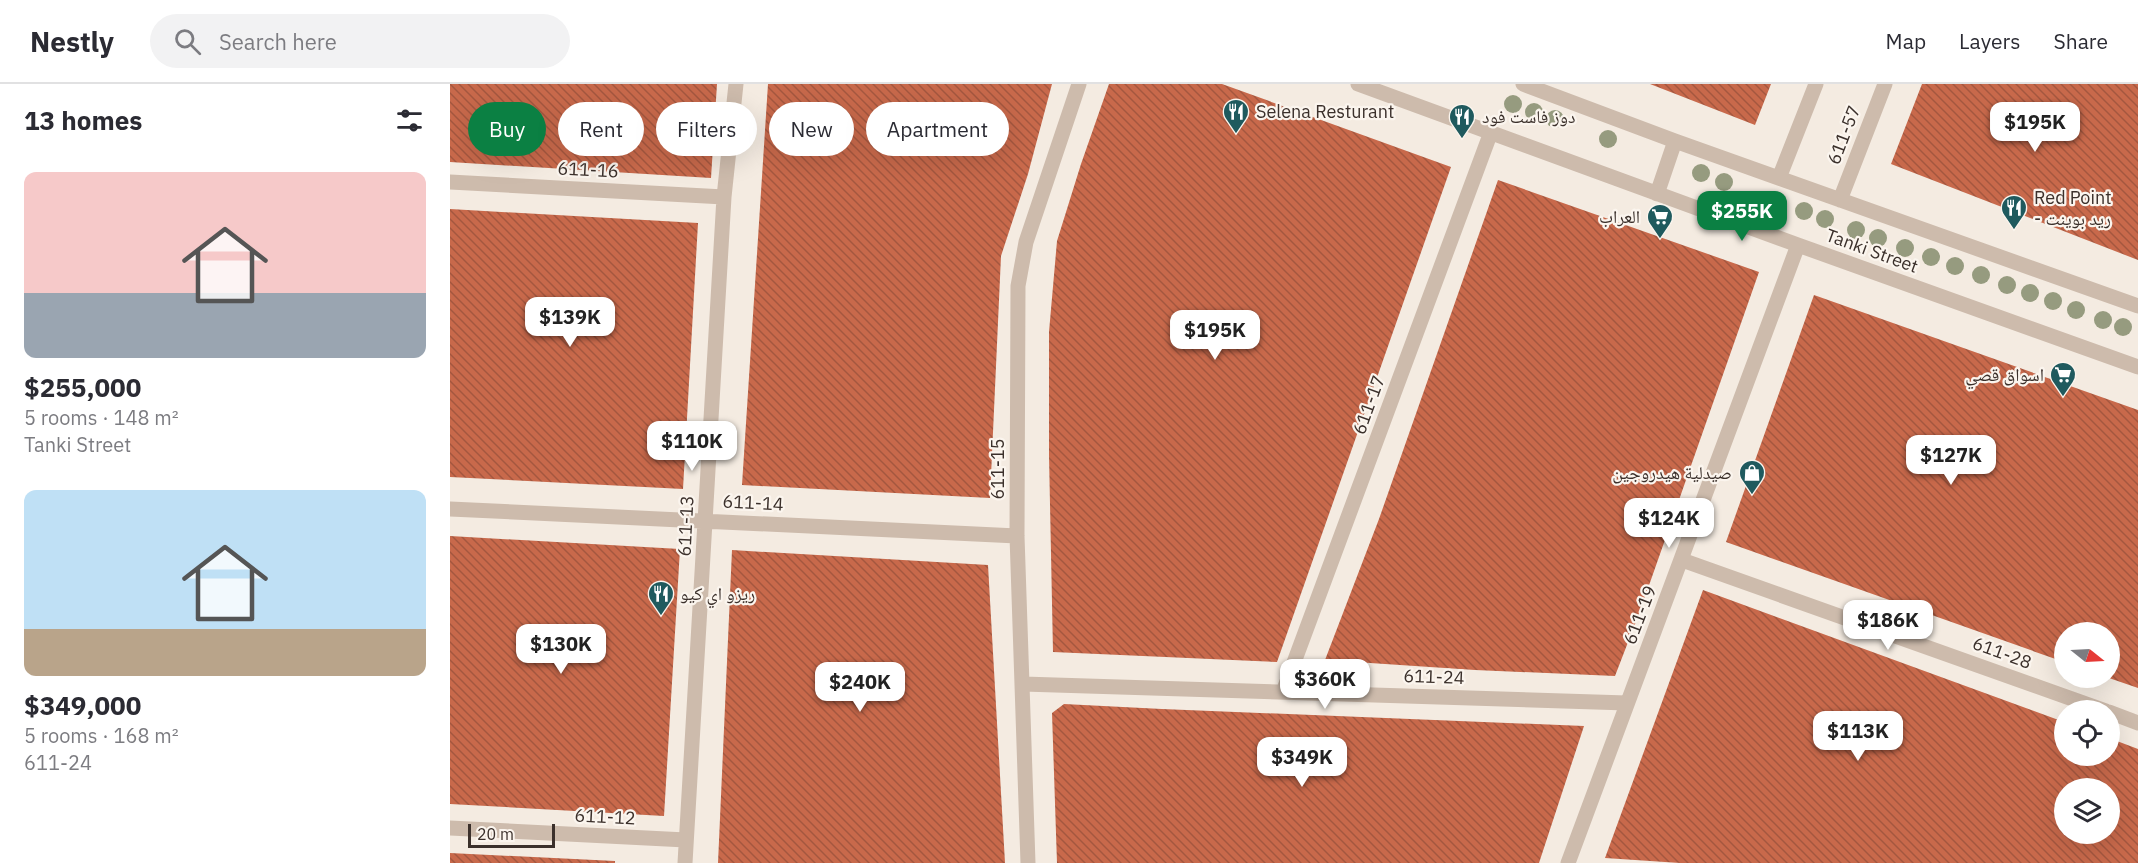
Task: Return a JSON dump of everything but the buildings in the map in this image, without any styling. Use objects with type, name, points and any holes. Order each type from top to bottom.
[{"type":"street","name":"611-13","points":[[685,863],[724,197],[736,84]]},
{"type":"street","name":"611-15","points":[[1028,863],[1017,536],[1018,286],[1026,242],[1079,84]]},
{"type":"street","name":"Tanki Street","points":[[1358,84],[2138,367]]},
{"type":"street","name":"Tanki Street","points":[[1523,84],[1675,141],[2138,306]]},
{"type":"street","points":[[1779,178],[1816,84]]},
{"type":"street","name":"611-57","points":[[1840,200],[1885,84]]},
{"type":"street","name":"611-17","points":[[1283,692],[1491,132]]},
{"type":"street","points":[[1657,194],[1675,141]]},
{"type":"street","name":"611-16","points":[[450,182],[724,197]]},
{"type":"street","name":"611-19","points":[[1568,863],[1798,245]]},
{"type":"street","name":"611-14","points":[[450,509],[1017,536]]},
{"type":"street","name":"611-28","points":[[1682,560],[2073,700]]},
{"type":"street","name":"611-24","points":[[1023,684],[1627,703]]},
{"type":"street","name":"611-28","points":[[2120,717],[2138,723]]},
{"type":"street","name":"611-12","points":[[450,828],[686,840]]},
{"type":"place","name":"Selena Resturant","points":[[1236,135]]},
{"type":"place","name":"دوز فاست فود","points":[[1462,140]]},
{"type":"place","name":"Red Point - ريد بوينت","points":[[2014,231]]},
{"type":"place","name":"العراب","points":[[1660,240]]},
{"type":"place","name":"اسواق قصي","points":[[2063,398]]},
{"type":"place","name":"صيدلية هيدروجين","points":[[1752,496]]},
{"type":"place","name":"ريزو اي كيو","points":[[661,617]]}]
